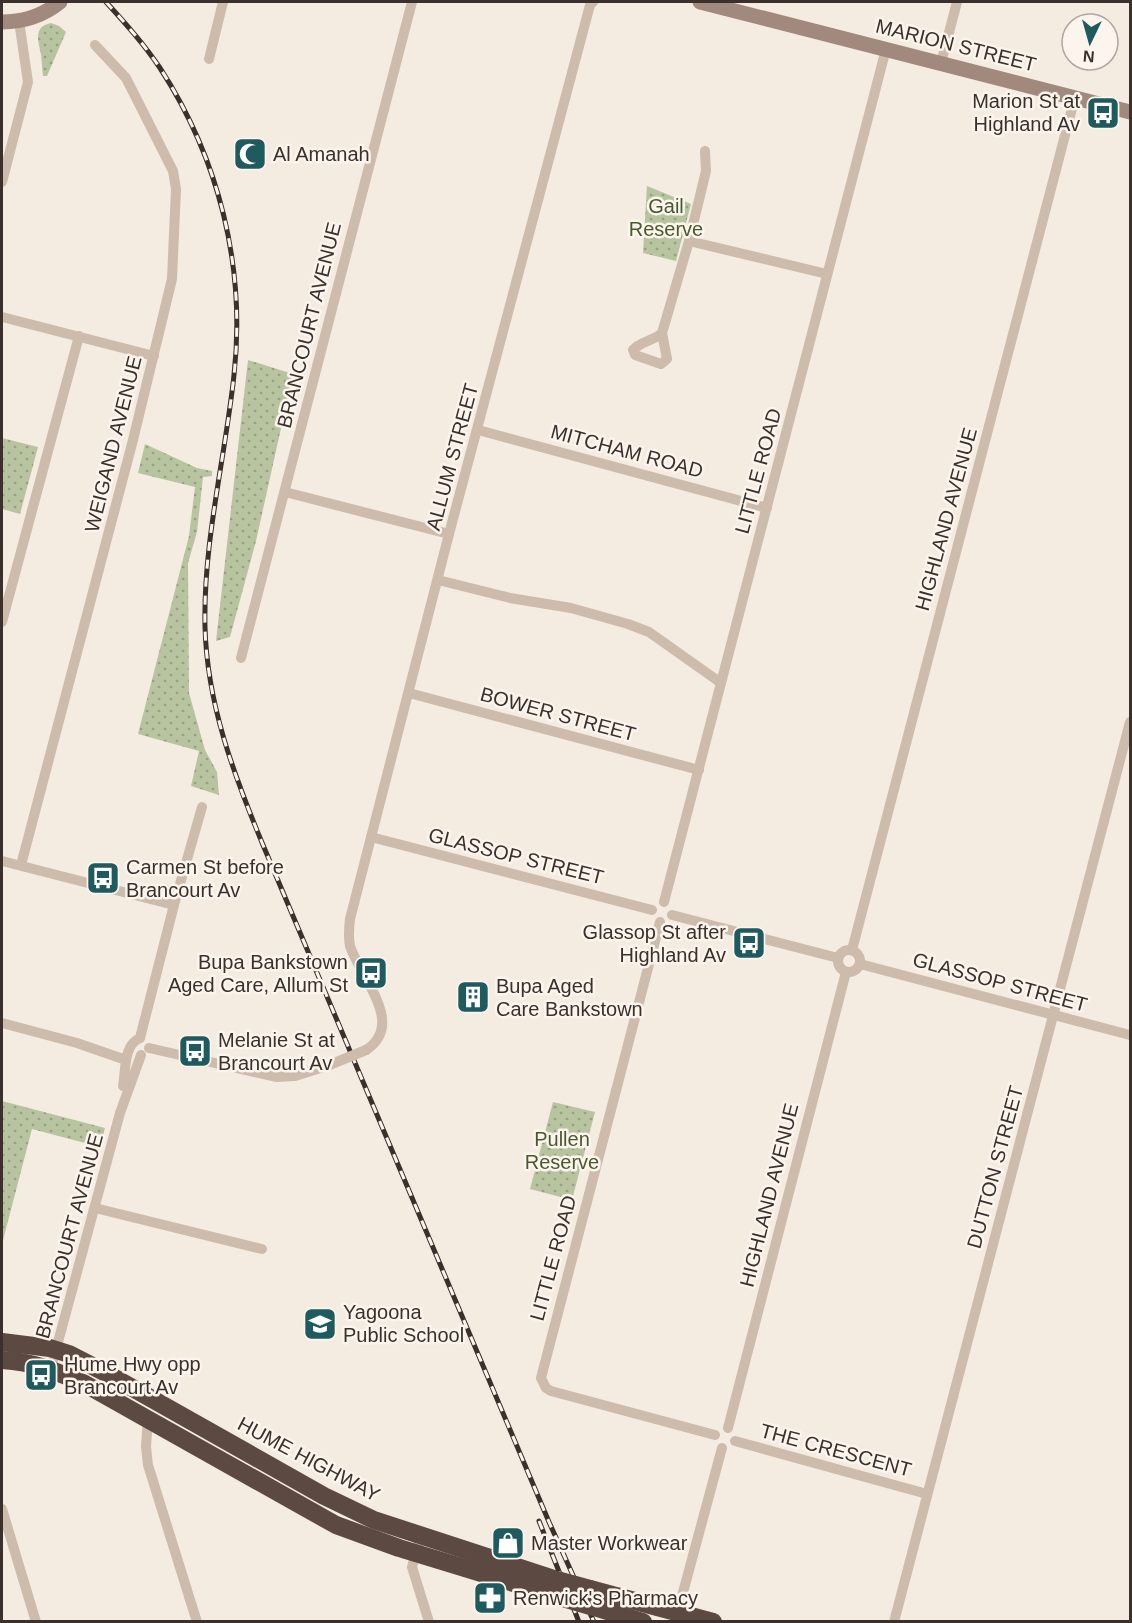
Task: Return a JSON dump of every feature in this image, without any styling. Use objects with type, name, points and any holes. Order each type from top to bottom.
[{"type":"highway","name":"HUME HIGHWAY","points":[[2,1342],[29,1344],[69,1354],[324,1496],[374,1520],[677,1617],[713,1622]]},
{"type":"highway","points":[[2,1360],[21,1361],[51,1368],[86,1384],[320,1518],[357,1534],[643,1622]]},
{"type":"main road","points":[[2,22],[19,21],[45,12],[60,2]]},
{"type":"main road","name":"MARION STREET","points":[[700,2],[727,5],[886,49],[1131,112]]},
{"type":"street","points":[[209,59],[223,2]]},
{"type":"street","name":"BRANCOURT AVENUE","points":[[241,658],[412,2]]},
{"type":"street","points":[[941,63],[957,2]]},
{"type":"street","name":"ALLUM STREET","points":[[145,1052],[276,1077],[296,1076],[366,1050],[381,1035],[383,1020],[349,944],[350,919],[449,534],[591,3]]},
{"type":"street","points":[[2,182],[28,82],[19,21]]},
{"type":"street","name":"WEIGAND AVENUE","points":[[21,865],[172,279],[176,189],[173,171],[126,78],[95,45]]},
{"type":"street","name":"LITTLE ROAD","points":[[664,902],[886,49]]},
{"type":"street","name":"HIGHLAND AVENUE","points":[[852,950],[1076,98]]},
{"type":"street","points":[[662,333],[689,241],[706,171],[705,151]]},
{"type":"street","points":[[689,241],[827,274]]},
{"type":"street","points":[[2,317],[154,356]]},
{"type":"street","points":[[2,622],[79,336]]},
{"type":"street","name":"MITCHAM ROAD","points":[[478,430],[767,508]]},
{"type":"street","points":[[285,492],[449,534]]},
{"type":"street","points":[[438,580],[510,598],[571,608],[628,624],[649,632],[721,683]]},
{"type":"street","name":"BOWER STREET","points":[[408,693],[699,770]]},
{"type":"street","name":"DUTTON STREET","points":[[894,1622],[1131,722]]},
{"type":"street","name":"BRANCOURT AVENUE","points":[[120,1113],[126,1060],[136,1042],[202,807]]},
{"type":"street","name":"GLASSOP STREET","points":[[371,837],[652,910]]},
{"type":"street","points":[[2,861],[174,905]]},
{"type":"street","points":[[664,902],[671,909],[672,915],[668,920],[660,922],[654,919],[652,910],[655,904],[664,902]]},
{"type":"street","points":[[672,915],[838,958]]},
{"type":"street","name":"LITTLE ROAD","points":[[660,922],[541,1373],[543,1384],[551,1391],[715,1435]]},
{"type":"street","points":[[852,950],[858,954],[860,964],[856,970],[846,972],[840,968],[838,958],[843,951],[852,950]]},
{"type":"street","name":"GLASSOP STREET","points":[[860,964],[1131,1035]]},
{"type":"street","name":"HIGHLAND AVENUE","points":[[728,1428],[846,972]]},
{"type":"street","points":[[2,1023],[126,1060]]},
{"type":"street","points":[[147,1040],[145,1052],[133,1051],[136,1042],[147,1040]]},
{"type":"street","name":"BRANCOURT AVENUE","points":[[51,1368],[120,1113],[145,1052]]},
{"type":"street","points":[[95,1208],[262,1249]]},
{"type":"street","points":[[148,1418],[146,1447],[148,1465],[197,1622]]},
{"type":"street","points":[[728,1428],[735,1434],[735,1441],[731,1446],[722,1448],[717,1444],[715,1435],[718,1429],[728,1428]]},
{"type":"street","name":"THE CRESCENT","points":[[735,1441],[927,1494]]},
{"type":"street","points":[[677,1617],[722,1448]]},
{"type":"street","points":[[2,1509],[36,1622]]},
{"type":"street","points":[[421,1535],[412,1567],[429,1622]]},
{"type":"green space","points":[[51,23],[66,32],[47,76],[43,76],[38,36],[41,28]]},
{"type":"green space","name":"Gail Reserve","points":[[647,186],[691,204],[676,261],[643,253]]},
{"type":"green space","points":[[248,360],[293,374],[256,541],[230,637],[216,641]]},
{"type":"green space","points":[[2,438],[38,447],[20,514],[2,509]]},
{"type":"green space","points":[[145,444],[197,468],[212,471],[212,476],[203,477],[197,532],[188,563],[189,693],[205,750],[217,772],[219,795],[191,786],[199,751],[138,734],[189,536],[195,487],[138,473]]},
{"type":"green space","points":[[2,1101],[105,1128],[100,1147],[32,1129],[2,1244]]},
{"type":"green space","name":"Pullen Reserve","points":[[553,1102],[595,1112],[572,1200],[530,1189]]},
{"type":"railway","points":[[106,2],[154,59],[181,103],[213,177],[224,215],[231,254],[236,294],[237,335],[230,406],[207,564],[205,627],[211,684],[232,766],[263,845],[549,1522],[594,1622]]},
{"type":"railway","points":[[539,1521],[579,1622]]},
{"type":"place","name":"Marion St at Highland Av","points":[[1103,113]]},
{"type":"place","name":"Al Amanah","points":[[250,154]]},
{"type":"place","name":"Carmen St before Brancourt Av","points":[[103,878]]},
{"type":"place","name":"Glassop St after Highland Av","points":[[749,943]]},
{"type":"place","name":"Bupa Bankstown Aged Care, Allum St","points":[[371,973]]},
{"type":"place","name":"Bupa Aged Care Bankstown","points":[[473,997]]},
{"type":"place","name":"Melanie St at Brancourt Av","points":[[195,1051]]},
{"type":"place","name":"Yagoona Public School","points":[[320,1324]]},
{"type":"place","name":"Hume Hwy opp Brancourt Av","points":[[41,1375]]},
{"type":"place","name":"Master Workwear","points":[[508,1543]]},
{"type":"place","name":"Renwick's Pharmacy","points":[[490,1598]]}]
